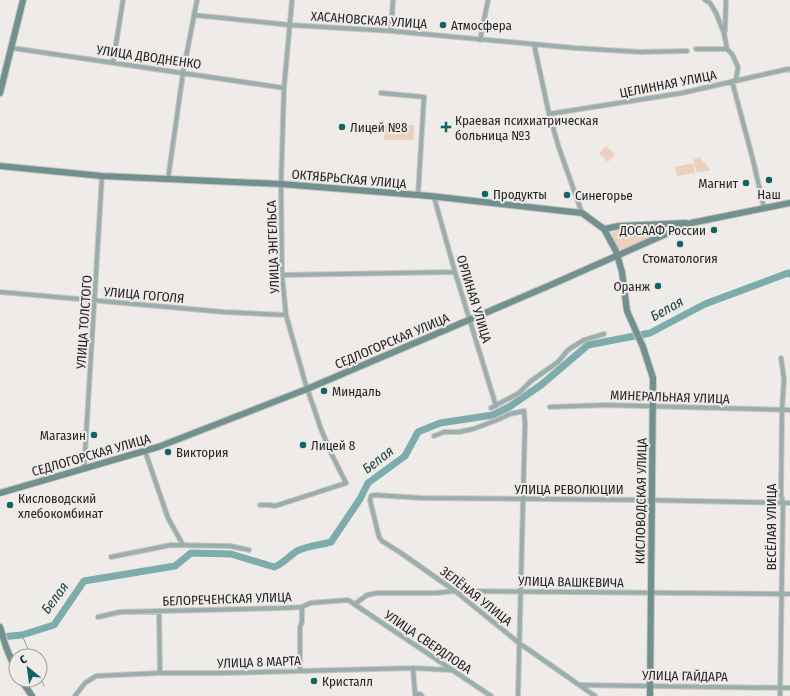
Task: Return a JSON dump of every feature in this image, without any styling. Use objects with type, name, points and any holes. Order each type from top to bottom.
[{"type":"main road","points":[[0,93],[3,72],[12,48],[23,0]]},
{"type":"main road","name":"ОКТЯБРЬСКАЯ УЛИЦА","points":[[0,166],[102,176],[281,184],[434,197],[582,213],[604,229]]},
{"type":"main road","name":"СЕДЛОГОРСКАЯ УЛИЦА","points":[[0,493],[158,447],[307,389],[618,256],[691,223],[790,203]]},
{"type":"main road","points":[[604,229],[619,226],[691,223]]},
{"type":"main road","name":"КИСЛОВОДСКАЯ УЛИЦА","points":[[604,229],[618,256],[622,272],[627,311],[643,347],[653,378],[650,696]]},
{"type":"main road","points":[[1,629],[8,651]]},
{"type":"street","points":[[114,63],[123,0]]},
{"type":"street","points":[[168,179],[183,73],[197,0]]},
{"type":"street","name":"УЛИЦА ЭНГЕЛЬСА","points":[[260,505],[275,506],[346,483],[330,450],[307,389],[286,315],[282,275],[281,184],[284,88],[292,0]]},
{"type":"street","points":[[391,31],[393,0]]},
{"type":"street","points":[[480,40],[488,0]]},
{"type":"street","points":[[705,0],[710,3],[716,13],[724,33],[727,49],[732,54],[738,67],[734,81],[764,208]]},
{"type":"street","points":[[724,33],[726,0]]},
{"type":"street","name":"ХАСАНОВСКАЯ УЛИЦА","points":[[194,14],[290,25],[391,31],[480,40],[640,52],[686,51]]},
{"type":"street","points":[[534,44],[549,114],[559,148],[582,213]]},
{"type":"street","name":"УЛИЦА ДВОДНЕНКО","points":[[12,48],[284,88]]},
{"type":"street","points":[[696,49],[727,49]]},
{"type":"street","name":"ЦЕЛИННАЯ УЛИЦА","points":[[549,114],[682,94],[734,81],[790,70]]},
{"type":"street","points":[[381,93],[424,97],[418,196]]},
{"type":"street","name":"УЛИЦА ТОЛСТОГО","points":[[84,469],[102,176]]},
{"type":"street","name":"ОРЛИНАЯ УЛИЦА","points":[[434,197],[469,320],[496,406]]},
{"type":"street","points":[[282,275],[455,272]]},
{"type":"street","name":"УЛИЦА ГОГОЛЯ","points":[[0,292],[224,312],[286,315]]},
{"type":"street","points":[[491,408],[519,393],[531,381],[558,362],[568,350],[574,346],[584,340],[604,334]]},
{"type":"street","name":"ВЕСЁЛАЯ УЛИЦА","points":[[780,696],[783,503],[781,495],[782,410],[784,379],[781,358]]},
{"type":"street","name":"МИНЕРАЛЬНАЯ УЛИЦА","points":[[550,407],[606,405],[790,410]]},
{"type":"street","points":[[434,436],[444,432],[458,432],[473,429],[510,414],[524,411],[525,424],[518,696]]},
{"type":"street","points":[[145,451],[168,518],[183,545]]},
{"type":"street","name":"УЛИЦА РЕВОЛЮЦИИ","points":[[371,496],[790,503]]},
{"type":"street","name":"ЗЕЛЁНАЯ УЛИЦА","points":[[371,496],[370,500],[379,537],[382,541],[455,591],[519,643],[595,696]]},
{"type":"street","points":[[111,557],[171,545],[230,546],[249,550]]},
{"type":"street","name":"УЛИЦА ВАШКЕВИЧА","points":[[355,604],[367,595],[377,593],[436,593],[455,591],[790,594]]},
{"type":"street","name":"БЕЛОРЕЧЕНСКАЯ УЛИЦА","points":[[98,617],[120,612],[216,609],[251,610],[302,607],[310,603],[338,600],[348,600],[355,604]]},
{"type":"street","name":"УЛИЦА СВЕРДЛОВА","points":[[355,604],[491,696]]},
{"type":"street","points":[[300,671],[300,627],[302,622],[302,607]]},
{"type":"street","points":[[159,611],[160,673]]},
{"type":"street","points":[[413,668],[415,694],[422,696]]},
{"type":"street","name":"УЛИЦА 8 МАРТА","points":[[75,696],[85,683],[96,676],[160,673],[413,668],[452,671]]},
{"type":"street","name":"УЛИЦА ГАЙДАРА","points":[[581,685],[790,688]]},
{"type":"shaded area","points":[[385,124],[414,125],[414,140],[384,140]]},
{"type":"shaded area","points":[[606,146],[615,154],[608,162],[599,153]]},
{"type":"shaded area","points":[[699,157],[711,170],[697,173],[693,160]]},
{"type":"shaded area","points":[[693,163],[695,173],[677,176],[675,167]]},
{"type":"shaded area","points":[[658,228],[661,232],[659,234],[623,250],[619,249],[612,235],[612,232],[615,231]]},
{"type":"waterway","name":"Белая","points":[[0,637],[22,635],[54,625],[84,581],[175,566],[191,553],[231,554],[274,567],[301,549],[331,542],[360,499],[368,483],[405,456],[418,432],[440,423],[493,415],[509,407],[541,385],[588,345],[650,333],[705,304],[788,273],[790,274]]},
{"type":"waterway","points":[[22,635],[28,648]]},
{"type":"place","name":"Атмосфера","points":[[443,25]]},
{"type":"place","name":"Лицей №8","points":[[342,127]]},
{"type":"place","name":"Краевая психиатрическая больница №3","points":[[446,127]]},
{"type":"place","name":"Наш","points":[[769,180]]},
{"type":"place","name":"Магнит","points":[[746,183]]},
{"type":"place","name":"Продукты","points":[[485,194]]},
{"type":"place","name":"Синегорье","points":[[567,195]]},
{"type":"place","name":"ДОСААФ России","points":[[714,230]]},
{"type":"place","name":"Стоматология","points":[[680,244]]},
{"type":"place","name":"Оранж","points":[[658,286]]},
{"type":"place","name":"Миндаль","points":[[324,391]]},
{"type":"place","name":"Магазин","points":[[94,435]]},
{"type":"place","name":"Лицей 8","points":[[303,445]]},
{"type":"place","name":"Виктория","points":[[168,452]]},
{"type":"place","name":"Кисловодский хлебокомбинат","points":[[10,505]]},
{"type":"place","name":"Кристалл","points":[[314,681]]}]
